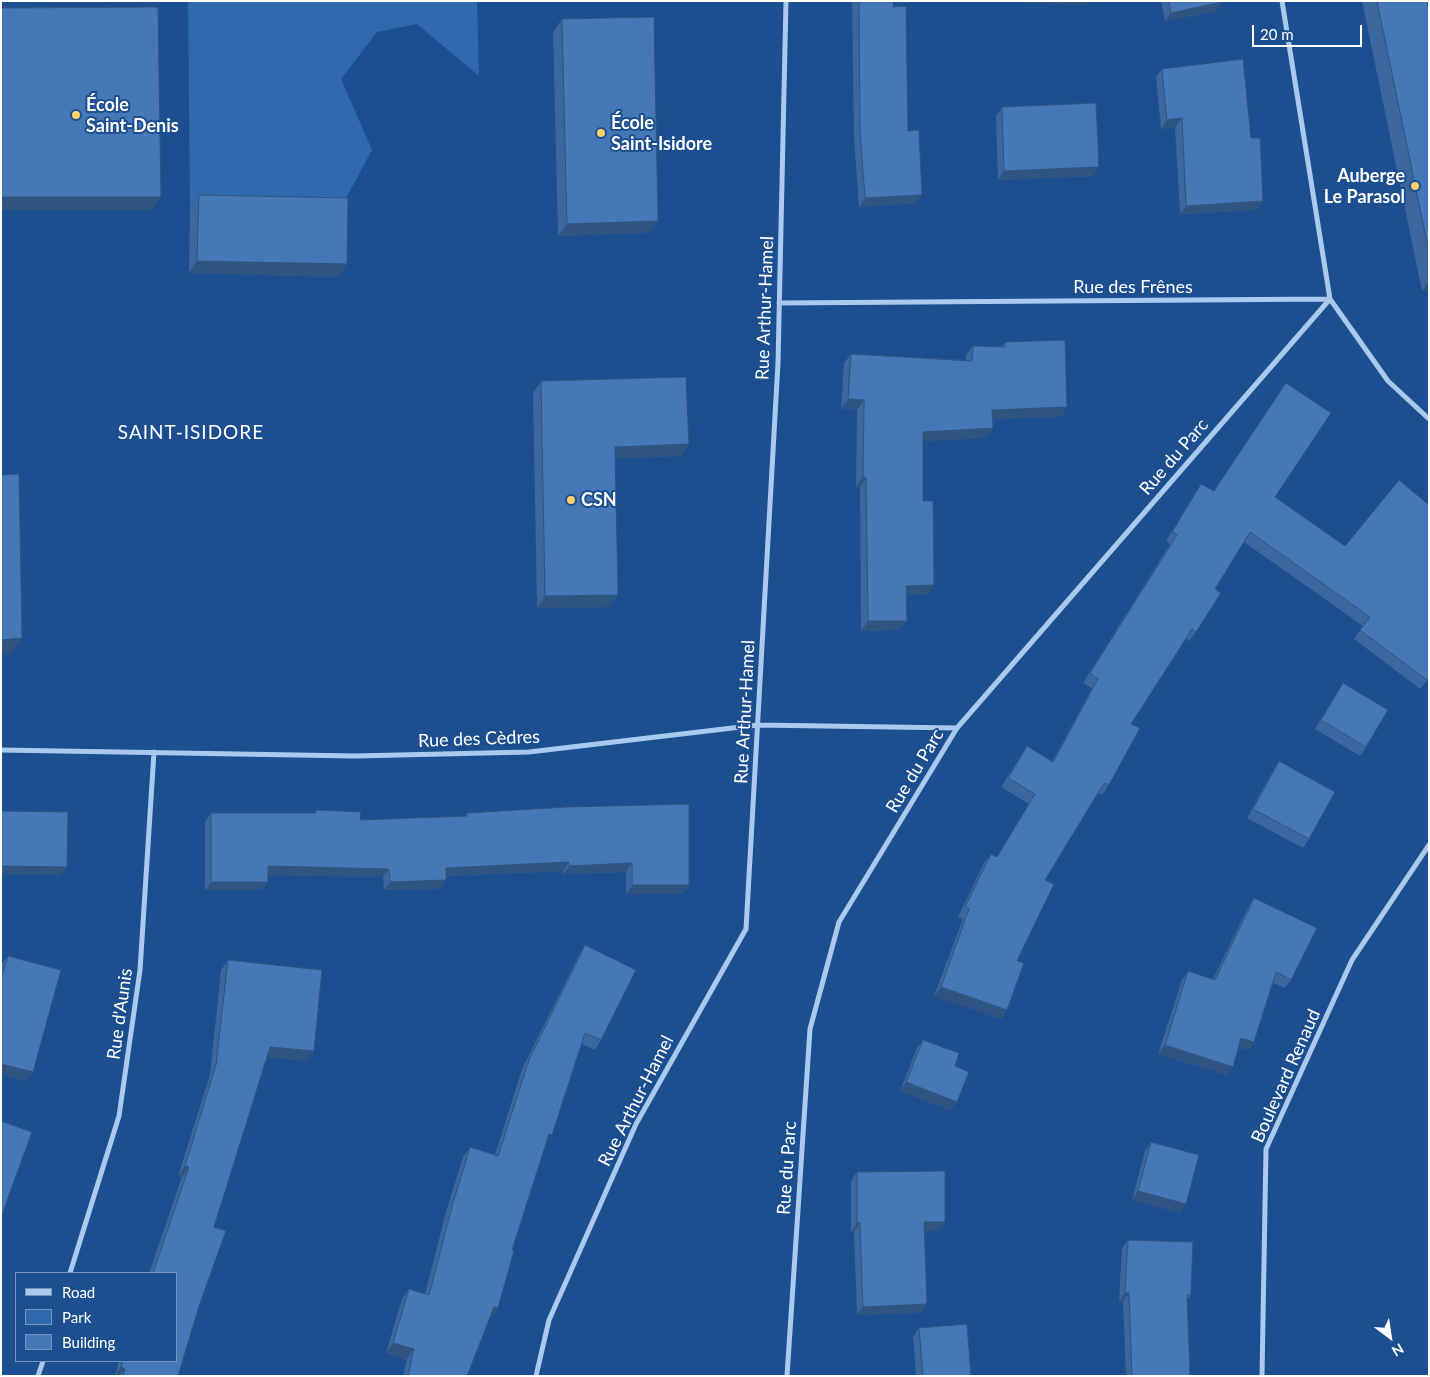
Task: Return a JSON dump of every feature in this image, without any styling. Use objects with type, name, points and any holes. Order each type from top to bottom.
[{"type":"street","name":"Rue Arthur-Hamel","points":[[536,1376],[549,1320],[636,1124],[746,929],[778,363],[786,1]]},
{"type":"street","points":[[1282,1],[1330,299],[1388,382],[1429,419]]},
{"type":"street","name":"Rue des Frênes","points":[[779,303],[1330,299]]},
{"type":"street","name":"Rue du Parc","points":[[787,1376],[810,1029],[839,922],[957,728],[1330,299]]},
{"type":"street","name":"Rue des Cèdres","points":[[1,750],[355,756],[529,752],[758,725],[957,728]]},
{"type":"street","name":"Rue d'Aunis","points":[[70,1272],[119,1116],[140,970],[154,752]]},
{"type":"street","name":"Boulevard Renaud","points":[[1262,1376],[1266,1149],[1352,960],[1429,845]]},
{"type":"street","points":[[38,1376],[43,1362]]},
{"type":"green space","points":[[188,1],[477,1],[479,76],[417,24],[377,32],[341,79],[372,150],[339,211],[190,207]]},
{"type":"building","points":[[859,1],[893,1],[893,7],[906,6],[908,131],[919,130],[922,195],[865,198],[860,130]]},
{"type":"building","points":[[1169,1],[1222,1],[1222,2],[1171,13]]},
{"type":"building","points":[[1377,1],[1427,1],[1429,10],[1429,252]]},
{"type":"building","name":"École Saint-Denis","points":[[158,7],[161,197],[1,197],[1,8]]},
{"type":"building","name":"École Saint-Isidore","points":[[654,17],[658,221],[567,224],[562,19]]},
{"type":"building","points":[[1243,59],[1251,138],[1260,138],[1263,201],[1186,206],[1182,118],[1167,120],[1162,69]]},
{"type":"building","points":[[1096,103],[1099,167],[1004,171],[1002,107]]},
{"type":"building","points":[[199,195],[348,198],[347,264],[197,261]]},
{"type":"building","points":[[1065,340],[1067,407],[992,410],[993,428],[923,432],[923,501],[933,501],[934,585],[906,586],[907,621],[868,621],[866,478],[863,477],[864,400],[848,399],[851,354],[972,361],[973,346],[1005,347],[1005,342]]},
{"type":"building","name":"CSN","points":[[686,377],[689,444],[615,447],[618,595],[545,596],[541,381]]},
{"type":"building","points":[[1286,383],[1331,413],[1275,497],[1345,546],[1399,480],[1429,505],[1429,677],[1427,680],[1360,630],[1370,617],[1250,532],[1215,589],[1221,593],[1196,632],[1192,629],[1131,724],[1140,728],[1109,785],[1104,783],[1045,880],[1054,884],[1017,961],[1024,963],[1007,1010],[941,987],[969,909],[965,907],[991,854],[997,857],[1035,794],[1008,778],[1027,746],[1053,762],[1098,679],[1090,673],[1177,535],[1172,532],[1201,484],[1214,491]]},
{"type":"building","points":[[19,474],[22,638],[1,640],[1,475]]},
{"type":"building","points":[[1343,683],[1388,710],[1366,747],[1321,720]]},
{"type":"building","points":[[1279,761],[1335,792],[1309,839],[1253,809]]},
{"type":"building","points":[[689,804],[689,885],[632,885],[632,863],[569,866],[569,862],[446,868],[446,880],[390,882],[389,869],[268,866],[268,882],[211,882],[211,813],[316,813],[316,810],[361,812],[360,820],[467,816],[467,813],[567,807]]},
{"type":"building","points":[[1,811],[68,812],[67,867],[1,866]]},
{"type":"building","points":[[1254,898],[1317,928],[1291,980],[1276,972],[1254,1042],[1241,1038],[1233,1067],[1165,1045],[1188,971],[1215,980]]},
{"type":"building","points":[[585,945],[636,970],[601,1040],[585,1033],[552,1135],[549,1134],[512,1250],[514,1251],[498,1308],[494,1307],[467,1376],[408,1376],[414,1349],[393,1343],[409,1289],[429,1295],[470,1147],[498,1156],[529,1060]]},
{"type":"building","points":[[8,956],[61,970],[33,1072],[1,1064],[1,979]]},
{"type":"building","points":[[228,960],[322,970],[314,1051],[270,1047],[214,1227],[226,1231],[199,1306],[178,1376],[123,1376],[125,1369],[121,1367],[123,1362],[178,1362],[178,1272],[153,1272],[189,1167],[185,1166],[216,1065]]},
{"type":"building","points":[[923,1040],[959,1053],[955,1066],[969,1072],[957,1102],[906,1082]]},
{"type":"building","points":[[1,1121],[32,1132],[1,1217]]},
{"type":"building","points":[[1151,1142],[1199,1155],[1186,1204],[1138,1191]]},
{"type":"building","points":[[945,1171],[945,1222],[924,1222],[927,1304],[863,1307],[860,1223],[857,1223],[857,1172]]},
{"type":"building","points":[[1128,1240],[1193,1242],[1191,1295],[1187,1295],[1190,1376],[1132,1376],[1129,1293],[1125,1293]]},
{"type":"building","points":[[967,1324],[971,1376],[923,1376],[919,1328]]},
{"type":"place","name":"École Saint-Denis","points":[[76,115]]},
{"type":"place","name":"École Saint-Isidore","points":[[601,133]]},
{"type":"place","name":"Auberge Le Parasol","points":[[1415,186]]},
{"type":"place","name":"CSN","points":[[571,500]]},
{"type":"district","name":"SAINT-ISIDORE","points":[[191,433]]}]
